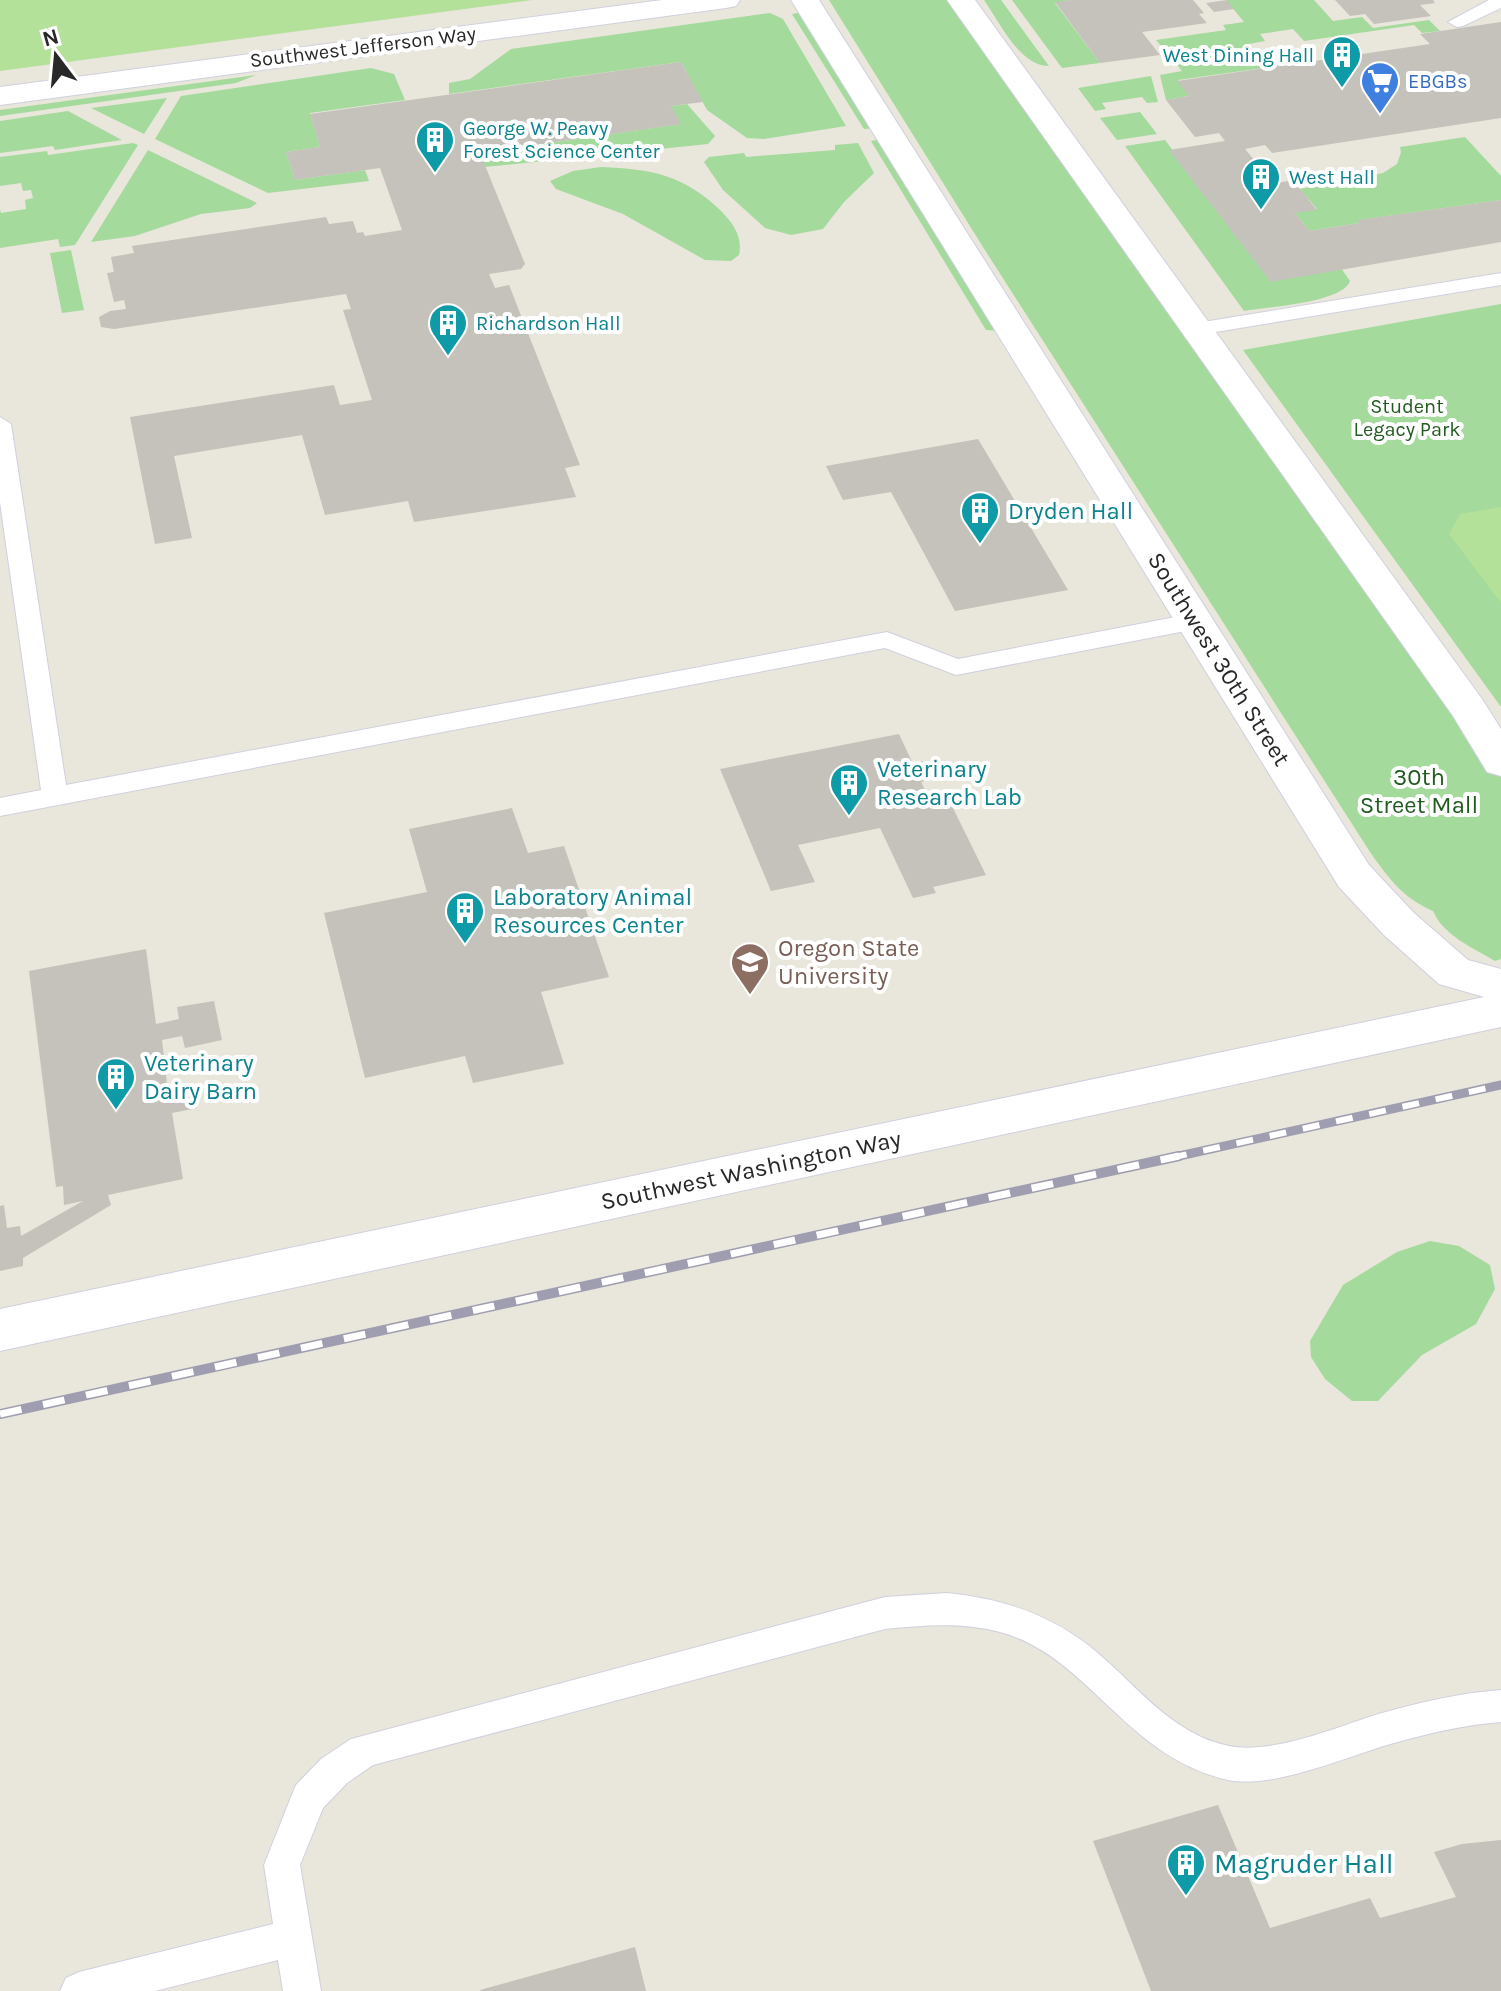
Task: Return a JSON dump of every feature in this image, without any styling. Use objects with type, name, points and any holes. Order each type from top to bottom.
[{"type":"street","name":"Southwest Jefferson Way","points":[[0,96],[726,0]]},
{"type":"street","name":"Southwest 30th Street","points":[[805,0],[1354,876],[1399,924],[1454,973],[1501,985]]},
{"type":"street","points":[[961,0],[1468,708],[1501,762]]},
{"type":"street","name":"Southwest Washington Way","points":[[0,1330],[1501,1010]]},
{"type":"lane","points":[[1457,22],[1501,1]]},
{"type":"lane","points":[[1197,329],[1501,279]]},
{"type":"lane","points":[[0,424],[55,797]]},
{"type":"lane","points":[[0,807],[887,640],[956,667],[1196,621]]},
{"type":"lane","points":[[302,1991],[282,1865],[309,1797],[334,1771],[364,1751],[885,1613],[924,1608],[968,1610],[1019,1620],[1057,1643],[1100,1677],[1131,1710],[1160,1734],[1198,1756],[1234,1764],[1281,1759],[1430,1718],[1501,1706]]},
{"type":"lane","points":[[79,1991],[293,1938]]},
{"type":"green space","points":[[0,0],[532,0],[0,71]]},
{"type":"green space","name":"30th Street Mall","points":[[829,0],[950,0],[1501,777],[1501,959],[1495,961],[1451,934],[1433,911],[1397,887],[1370,852]]},
{"type":"green space","points":[[984,0],[1001,0],[1049,66],[1038,64],[1020,51]]},
{"type":"green space","points":[[1012,0],[1070,0],[1055,3],[1100,63],[1062,68]]},
{"type":"green space","points":[[1226,0],[1314,0],[1333,21],[1362,17],[1373,28],[1429,20],[1440,31],[1422,33],[1414,25],[1304,41],[1293,29],[1260,34],[1265,41],[1243,45],[1257,62],[1280,59],[1285,65],[1178,80],[1189,96],[1166,100],[1160,75],[1182,71],[1156,40],[1226,30],[1223,25],[1244,22]]},
{"type":"green space","points":[[803,12],[876,128],[864,129],[792,14]]},
{"type":"green space","points":[[770,13],[783,19],[846,126],[764,139],[747,138],[707,110],[681,62],[449,94],[449,83],[470,79],[511,49]]},
{"type":"green space","points":[[371,68],[394,74],[405,100],[310,113],[320,147],[286,152],[295,180],[365,170],[369,181],[268,193],[155,139],[181,96]]},
{"type":"green space","points":[[256,75],[236,83],[0,116],[0,110]]},
{"type":"green space","points":[[1151,76],[1158,102],[1147,103],[1142,97],[1102,103],[1106,109],[1095,111],[1078,88]]},
{"type":"green space","points":[[167,98],[144,134],[91,108]]},
{"type":"green space","points":[[687,104],[715,136],[708,144],[485,167],[480,153],[680,124],[671,106]]},
{"type":"green space","points":[[68,111],[122,140],[55,150],[53,146],[0,153],[0,121]]},
{"type":"green space","points":[[1140,112],[1157,134],[1117,140],[1100,118]]},
{"type":"green space","points":[[1465,137],[1501,176],[1501,200],[1359,220],[1360,223],[1309,231],[1295,213],[1317,209],[1300,189],[1383,173],[1397,164],[1400,147]]},
{"type":"green space","points":[[883,139],[1002,331],[986,330],[871,141]]},
{"type":"green space","points":[[1165,140],[1271,281],[1341,268],[1350,281],[1344,288],[1319,299],[1244,311],[1125,146]]},
{"type":"green space","points":[[133,143],[138,145],[75,245],[60,247],[58,239],[0,248],[0,209],[1,213],[26,209],[25,200],[33,198],[31,190],[23,191],[21,183],[0,186],[0,157],[47,151],[48,155]]},
{"type":"green space","points":[[858,143],[874,173],[844,202],[823,229],[791,235],[765,228],[723,190],[704,162],[709,157],[835,150],[835,145]]},
{"type":"green space","points":[[148,150],[257,203],[250,208],[201,214],[135,236],[91,242]]},
{"type":"green space","points":[[601,167],[652,172],[694,189],[733,225],[740,242],[739,255],[731,261],[705,260],[623,214],[556,189],[550,181],[573,171]]},
{"type":"green space","points":[[71,250],[84,310],[62,313],[50,253]]},
{"type":"green space","name":"Student Legacy Park","points":[[1501,304],[1501,707],[1243,350]]},
{"type":"green space","points":[[1501,507],[1501,603],[1449,534],[1460,514]]},
{"type":"green space","points":[[1430,1241],[1459,1246],[1490,1265],[1495,1289],[1476,1324],[1422,1355],[1378,1401],[1352,1401],[1325,1379],[1311,1357],[1310,1341],[1343,1285],[1397,1252]]},
{"type":"building","points":[[1193,0],[1204,13],[1199,14],[1207,23],[1142,32],[1160,55],[1100,63],[1055,2]]},
{"type":"building","points":[[1227,0],[1234,9],[1214,12],[1206,3]]},
{"type":"building","points":[[1335,0],[1433,0],[1435,3],[1420,5],[1431,16],[1374,24],[1365,14],[1350,16]]},
{"type":"building","points":[[1501,22],[1501,118],[1272,153],[1265,145],[1245,149],[1269,178],[1277,183],[1293,180],[1317,210],[1295,213],[1309,231],[1360,223],[1358,220],[1501,200],[1501,242],[1271,282],[1169,150],[1225,141],[1219,133],[1195,137],[1166,100],[1189,96],[1177,81],[1430,44],[1420,34]]},
{"type":"building","name":"Richardson Hall","points":[[681,62],[703,102],[671,106],[681,124],[480,153],[525,264],[521,269],[489,274],[495,288],[509,285],[580,465],[565,468],[576,497],[414,522],[408,501],[325,515],[302,435],[174,456],[192,538],[155,544],[130,417],[334,385],[340,405],[372,400],[343,310],[351,309],[346,294],[114,329],[101,327],[99,317],[110,311],[126,309],[124,300],[114,302],[107,273],[114,272],[111,257],[134,253],[132,246],[326,217],[329,224],[353,221],[357,233],[363,232],[365,236],[402,230],[380,168],[295,180],[286,152],[320,147],[310,114]]},
{"type":"building","name":"Dryden Hall","points":[[978,439],[1068,590],[955,611],[891,492],[843,500],[826,466]]},
{"type":"building","name":"Veterinary Research Lab","points":[[899,734],[913,764],[923,761],[932,779],[921,782],[933,805],[950,802],[986,875],[933,887],[936,893],[913,898],[880,828],[798,845],[815,882],[771,891],[720,769]]},
{"type":"building","name":"Laboratory Animal Resources Center","points":[[512,808],[528,853],[564,846],[609,977],[541,992],[564,1064],[473,1083],[465,1056],[365,1078],[324,913],[427,892],[409,829]]},
{"type":"building","name":"Veterinary Dairy Barn","points":[[146,949],[156,1024],[179,1019],[177,1007],[214,1001],[222,1040],[185,1048],[182,1036],[162,1040],[168,1093],[194,1087],[197,1108],[172,1113],[183,1179],[108,1195],[111,1205],[23,1258],[23,1266],[0,1271],[0,1206],[4,1205],[7,1228],[20,1226],[21,1236],[83,1201],[64,1205],[63,1186],[56,1187],[29,971]]},
{"type":"building","name":"Magruder Hall","points":[[1218,1805],[1270,1928],[1370,1898],[1380,1918],[1456,1897],[1434,1852],[1462,1844],[1501,1840],[1501,1991],[1151,1991],[1093,1841]]},
{"type":"building","points":[[635,1947],[646,1991],[480,1991],[480,1990]]},
{"type":"railway","points":[[1170,1158],[1501,1085]]},
{"type":"railway","points":[[0,1414],[1179,1156]]},
{"type":"place","name":"West Dining Hall","points":[[1342,89]]},
{"type":"place","name":"EBGBs","points":[[1380,115]]},
{"type":"place","name":"George W. Peavy Forest Science Center","points":[[435,174]]},
{"type":"place","name":"West Hall","points":[[1261,211]]},
{"type":"place","name":"Richardson Hall","points":[[448,357]]},
{"type":"place","name":"Dryden Hall","points":[[980,545]]},
{"type":"place","name":"Veterinary Research Lab","points":[[849,817]]},
{"type":"place","name":"Laboratory Animal Resources Center","points":[[465,945]]},
{"type":"place","name":"Oregon State University","points":[[750,996]]},
{"type":"place","name":"Veterinary Dairy Barn","points":[[116,1111]]},
{"type":"place","name":"Magruder Hall","points":[[1186,1897]]}]
